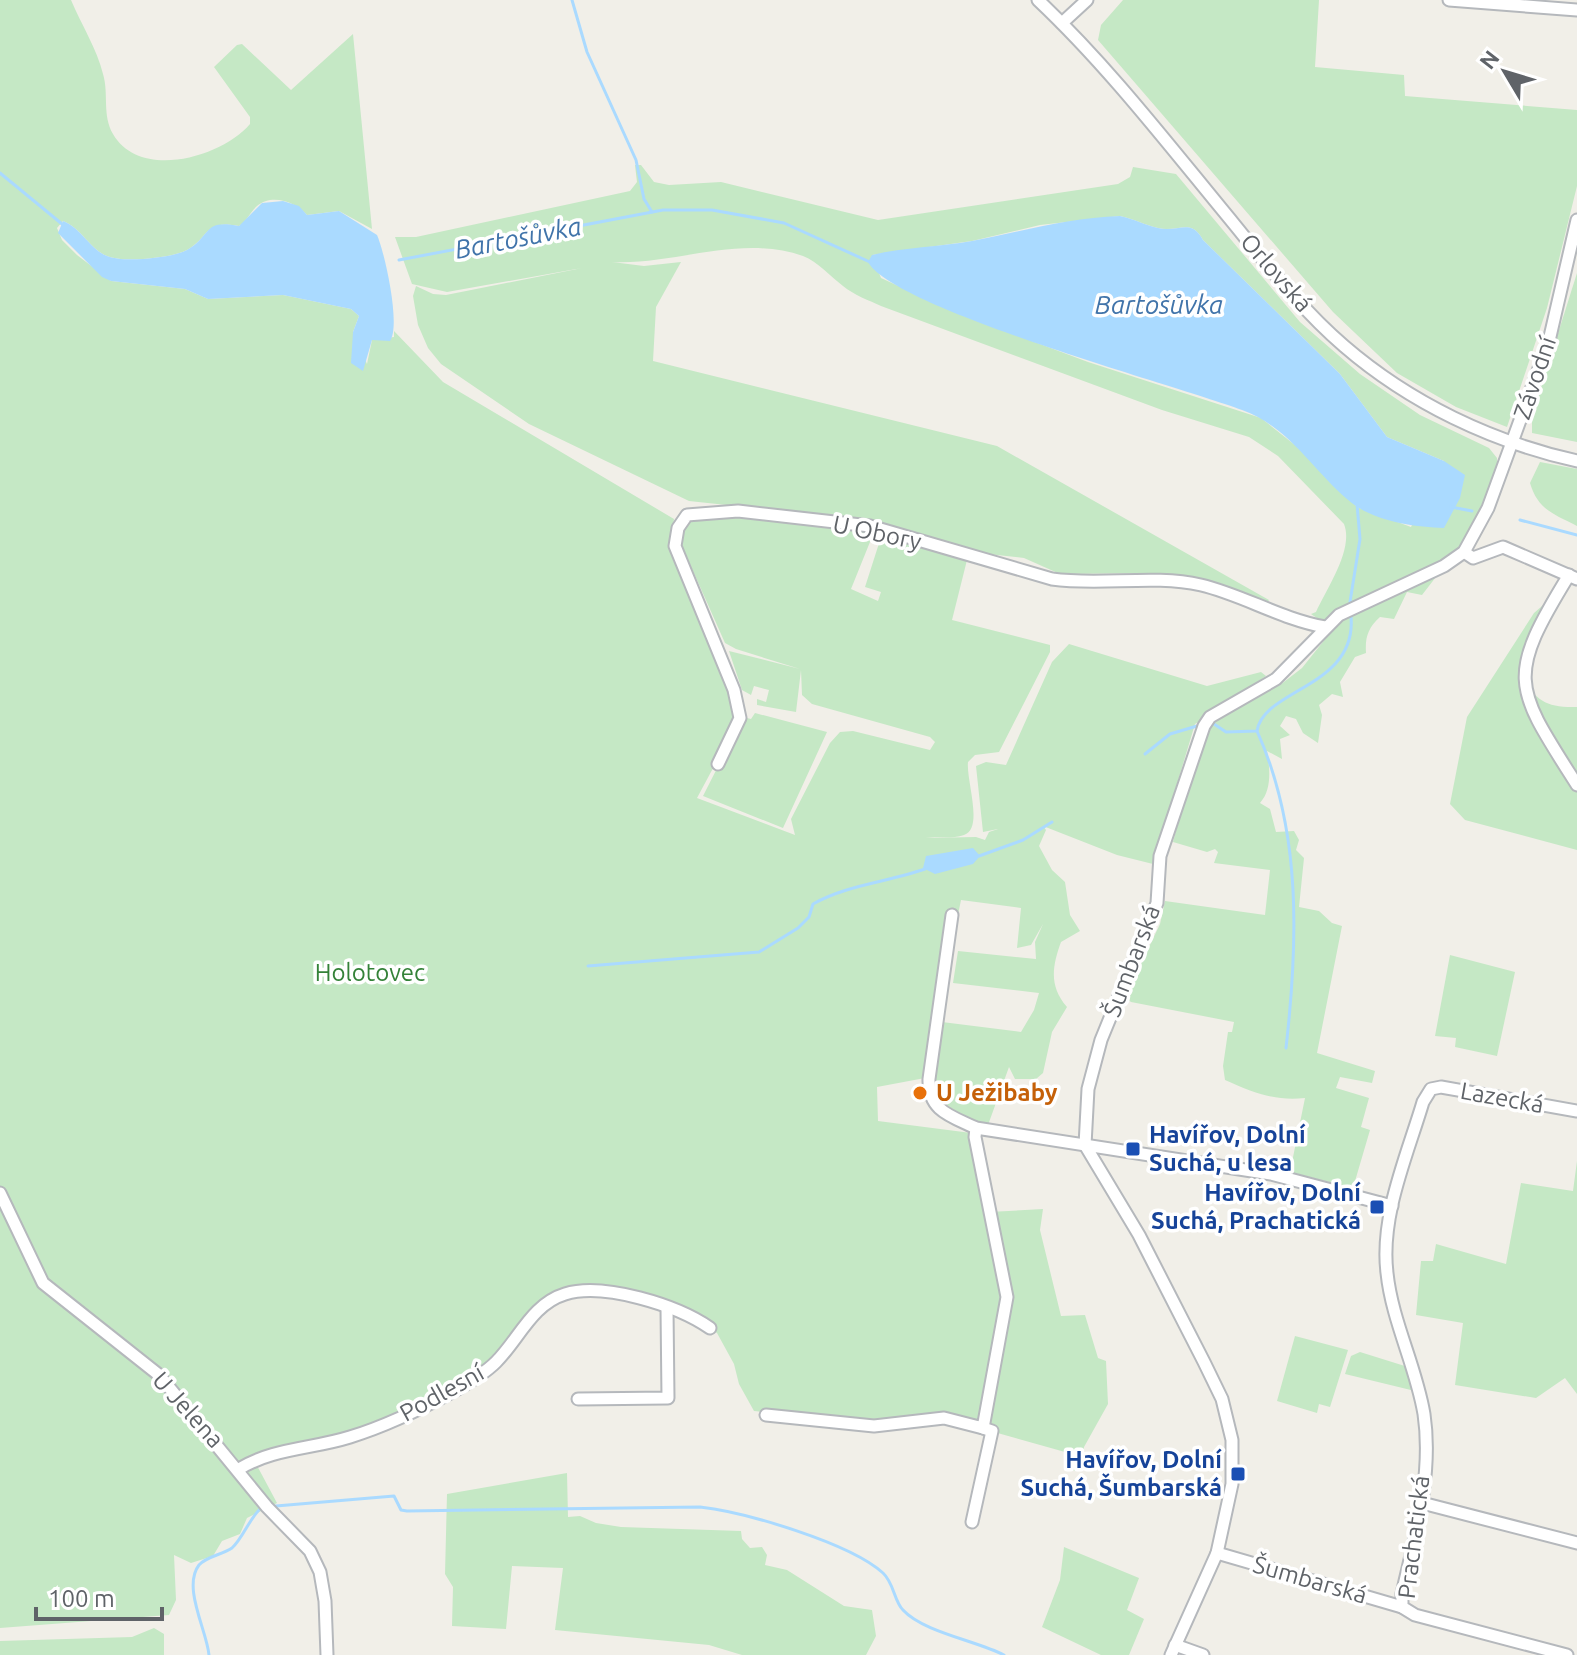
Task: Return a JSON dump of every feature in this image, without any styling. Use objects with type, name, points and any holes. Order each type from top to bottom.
[{"type":"street","name":"Orlovská","points":[[1038,0],[1062,23],[1296,300],[1344,346],[1396,385],[1441,413],[1513,442],[1577,461]]},
{"type":"street","points":[[1062,23],[1087,0]]},
{"type":"street","points":[[1449,0],[1577,10]]},
{"type":"street","name":"Závodní","points":[[1513,442],[1549,341],[1577,220]]},
{"type":"street","points":[[1513,442],[1488,508],[1464,552],[1473,558],[1503,547],[1573,577],[1542,619],[1523,670],[1530,710],[1577,785]]},
{"type":"street","name":"U Obory","points":[[718,764],[740,718],[734,690],[675,546],[678,528],[687,515],[694,512],[738,511],[870,526],[1052,579],[1084,583],[1168,580],[1204,586],[1301,622],[1325,627]]},
{"type":"street","name":"Šumbarská","points":[[1085,1145],[1088,1089],[1101,1040],[1157,903],[1160,856],[1204,726],[1210,717],[1276,679],[1339,615],[1444,566],[1464,552]]},
{"type":"street","points":[[952,915],[929,1096],[936,1108],[976,1128],[1271,1174],[1392,1206]]},
{"type":"street","name":"Lazecká","points":[[1392,1206],[1423,1102],[1431,1089],[1441,1087],[1577,1111]]},
{"type":"street","points":[[976,1128],[989,1222],[1007,1297],[983,1428]]},
{"type":"street","points":[[1085,1145],[1139,1235],[1222,1399],[1232,1440],[1232,1484],[1217,1553],[1173,1650],[1203,1655]]},
{"type":"street","name":"U Jelena","points":[[0,1193],[43,1283],[159,1375],[267,1507],[310,1551],[320,1572],[327,1655]]},
{"type":"street","name":"Prachatická","points":[[1392,1206],[1387,1273],[1425,1417],[1422,1503],[1402,1594],[1402,1607],[1415,1615],[1567,1655]]},
{"type":"street","name":"Podlesní","points":[[239,1469],[269,1454],[348,1438],[455,1391],[496,1363],[536,1311],[563,1294],[593,1288],[612,1290],[697,1319],[710,1328]]},
{"type":"street","points":[[578,1399],[668,1398],[667,1309]]},
{"type":"street","points":[[766,1415],[874,1426],[944,1418],[992,1431],[972,1522]]},
{"type":"street","points":[[1422,1503],[1577,1543]]},
{"type":"street","name":"Šumbarská","points":[[1217,1553],[1402,1607]]},
{"type":"green space","name":"Holotovec","points":[[0,0],[71,0],[100,65],[113,134],[125,148],[142,157],[161,160],[181,159],[221,146],[250,124],[250,117],[214,67],[237,45],[242,44],[291,90],[353,34],[372,229],[339,211],[307,215],[290,203],[270,200],[257,206],[239,226],[228,224],[213,227],[187,250],[170,255],[147,259],[107,256],[63,221],[57,228],[62,240],[111,281],[185,289],[208,299],[283,295],[351,309],[359,316],[353,332],[367,364],[372,340],[394,337],[394,331],[443,382],[674,519],[671,547],[714,627],[739,687],[733,731],[697,798],[795,835],[791,819],[830,743],[840,732],[853,731],[930,750],[935,742],[930,737],[812,704],[802,695],[801,670],[796,712],[757,705],[757,699],[766,702],[769,690],[754,686],[751,695],[742,690],[729,651],[800,669],[725,643],[681,544],[682,531],[691,519],[741,515],[869,533],[872,537],[851,589],[878,601],[881,592],[865,587],[882,534],[967,560],[952,620],[1050,645],[1050,652],[999,752],[975,755],[968,762],[974,814],[970,831],[960,836],[926,838],[976,837],[985,840],[989,832],[998,829],[983,832],[976,766],[986,762],[1006,765],[1052,662],[1069,644],[1207,686],[1261,672],[1266,676],[1195,724],[1153,864],[1117,855],[1043,826],[1046,830],[1039,846],[1052,870],[1065,882],[1070,915],[1080,931],[1061,942],[1056,960],[1055,984],[1067,1007],[1052,1032],[1043,1073],[1036,1079],[1015,1079],[1009,1067],[988,1125],[961,1115],[937,1098],[933,1082],[942,1022],[1021,1032],[1034,1010],[1039,993],[953,983],[958,951],[1036,959],[1035,942],[1043,924],[1031,945],[1017,948],[1021,908],[961,900],[925,1078],[877,1087],[878,1121],[979,1134],[989,1212],[1043,1209],[1040,1230],[1061,1316],[1085,1315],[1098,1358],[1106,1361],[1108,1404],[1084,1447],[1081,1467],[1074,1471],[1065,1452],[930,1414],[873,1422],[754,1411],[717,1333],[690,1313],[593,1285],[560,1293],[493,1361],[445,1393],[348,1435],[253,1458],[277,1503],[247,1518],[240,1534],[222,1541],[213,1556],[191,1563],[174,1555],[176,1600],[169,1615],[0,1628]]},
{"type":"green space","points":[[1123,0],[1319,0],[1315,67],[1404,75],[1405,96],[1577,110],[1577,186],[1547,308],[1507,427],[1456,407],[1397,373],[1333,312],[1098,40],[1101,25]]},
{"type":"green space","points":[[635,165],[641,165],[654,182],[669,185],[721,182],[878,220],[1118,184],[1130,177],[1133,167],[1176,174],[1300,322],[1360,374],[1420,415],[1489,448],[1497,458],[1497,470],[1466,541],[1440,564],[1321,621],[1311,614],[1316,612],[1342,557],[1346,534],[1344,524],[1278,456],[1249,437],[1162,410],[881,306],[852,292],[803,256],[756,248],[612,262],[644,266],[681,262],[656,307],[653,361],[997,446],[1269,600],[1265,606],[1157,573],[1060,574],[1024,558],[988,554],[875,521],[689,501],[529,424],[441,364],[428,348],[418,325],[413,296],[416,286],[433,294],[446,295],[582,268],[447,292],[412,284],[395,237],[416,237],[630,191],[637,182]],"holes":[[[1120,216],[1158,228],[1194,229],[1340,374],[1387,437],[1444,461],[1411,527],[1357,507],[1305,453],[1261,418],[1088,362],[955,312],[881,278],[872,255],[972,241],[1040,225]]]},
{"type":"green space","points":[[1577,273],[1577,442],[1532,433],[1532,416]]},
{"type":"green space","points":[[1540,462],[1577,469],[1577,526],[1548,510],[1537,499],[1530,483]]},
{"type":"green space","points":[[1439,573],[1422,595],[1407,592],[1394,619],[1380,617],[1370,629],[1366,653],[1355,657],[1340,682],[1343,697],[1332,694],[1319,705],[1322,715],[1318,743],[1303,733],[1296,719],[1286,716],[1280,726],[1290,735],[1280,739],[1282,759],[1267,751],[1268,786],[1260,803],[1270,809],[1276,832],[1294,831],[1299,840],[1296,850],[1304,858],[1299,907],[1319,911],[1332,923],[1342,926],[1317,1053],[1375,1071],[1372,1083],[1340,1077],[1336,1088],[1369,1098],[1361,1127],[1370,1130],[1353,1188],[1290,1172],[1305,1098],[1264,1095],[1225,1080],[1223,1066],[1228,1032],[1232,1032],[1234,1022],[1131,1002],[1125,997],[1160,924],[1165,901],[1265,915],[1270,870],[1214,863],[1218,852],[1215,849],[1207,852],[1173,842],[1201,740],[1212,723],[1229,708],[1280,685],[1302,668],[1342,618]]},
{"type":"green space","points":[[1549,600],[1520,668],[1529,687],[1541,700],[1556,706],[1577,707],[1577,850],[1465,820],[1450,804],[1467,717],[1534,613]]},
{"type":"green space","points":[[755,713],[827,732],[783,828],[703,796],[743,717],[751,719]]},
{"type":"green space","points":[[1450,955],[1515,972],[1497,1056],[1455,1047],[1456,1038],[1435,1036]]},
{"type":"green space","points":[[1577,1161],[1577,1394],[1565,1378],[1536,1398],[1455,1385],[1463,1323],[1416,1315],[1421,1261],[1433,1261],[1436,1244],[1506,1264],[1521,1183],[1573,1191]]},
{"type":"green space","points":[[1295,1336],[1348,1350],[1330,1407],[1319,1404],[1317,1413],[1277,1401]]},
{"type":"green space","points":[[1360,1352],[1408,1367],[1415,1391],[1345,1374],[1351,1356]]},
{"type":"green space","points":[[567,1473],[568,1517],[580,1516],[596,1523],[621,1527],[741,1531],[742,1539],[750,1548],[762,1547],[767,1555],[765,1565],[787,1570],[844,1606],[872,1610],[876,1636],[866,1655],[742,1655],[709,1645],[555,1630],[563,1568],[512,1566],[506,1629],[452,1626],[453,1587],[445,1574],[447,1494]]},
{"type":"green space","points":[[1064,1547],[1139,1578],[1127,1610],[1144,1619],[1129,1655],[1101,1655],[1042,1627],[1060,1580]]},
{"type":"green space","points":[[154,1628],[164,1634],[164,1655],[0,1655],[0,1641],[132,1637]]},
{"type":"water","points":[[283,201],[299,206],[307,215],[339,211],[377,235],[391,289],[393,333],[390,341],[372,340],[363,371],[351,363],[353,332],[359,316],[351,309],[283,295],[208,299],[185,289],[111,281],[102,277],[58,233],[63,221],[107,256],[124,259],[159,257],[187,250],[213,227],[227,224],[239,226],[262,203]]},
{"type":"water","name":"Bartošůvka","points":[[1120,216],[1158,228],[1194,229],[1340,374],[1387,437],[1444,461],[1465,475],[1460,498],[1444,528],[1380,518],[1357,507],[1286,437],[1259,417],[1041,345],[928,302],[889,281],[868,262],[872,255],[884,252],[972,241],[1064,222]]},
{"type":"water","points":[[973,848],[980,856],[973,864],[935,874],[923,868],[926,856]]},
{"type":"waterway","points":[[572,0],[587,52],[636,160],[644,199],[652,212]]},
{"type":"waterway","name":"Bartošůvka","points":[[0,173],[62,224]]},
{"type":"waterway","name":"Bartošůvka","points":[[399,260],[663,210],[712,210],[784,223],[872,263]]},
{"type":"waterway","points":[[1350,602],[1360,539],[1357,504]]},
{"type":"waterway","name":"Bartošůvka","points":[[1451,507],[1472,511]]},
{"type":"waterway","name":"Bartošůvka","points":[[1520,520],[1577,535]]},
{"type":"waterway","points":[[1211,722],[1226,732],[1257,731],[1263,717],[1275,705],[1325,673],[1340,658],[1349,640],[1351,617]]},
{"type":"waterway","points":[[1145,754],[1170,734],[1197,726]]},
{"type":"waterway","points":[[1257,731],[1272,769],[1282,808],[1293,887],[1293,968],[1286,1048]]},
{"type":"waterway","points":[[979,856],[1023,840],[1052,822]]},
{"type":"waterway","points":[[588,966],[759,952],[798,928],[809,917],[813,904],[853,888],[925,869]]},
{"type":"waterway","points":[[276,1506],[394,1496],[401,1510],[407,1511],[700,1507],[719,1510],[769,1522],[847,1551],[883,1573],[900,1606],[912,1618],[1004,1655]]},
{"type":"waterway","points":[[209,1655],[194,1597],[194,1574],[202,1562],[232,1548],[261,1508]]},
{"type":"place","name":"U Ježibaby","points":[[920,1093]]},
{"type":"place","name":"Havířov, Dolní Suchá, u lesa","points":[[1133,1149]]},
{"type":"place","name":"Havířov, Dolní Suchá, Prachatická","points":[[1377,1207]]},
{"type":"place","name":"Havířov, Dolní Suchá, Šumbarská","points":[[1238,1474]]}]
